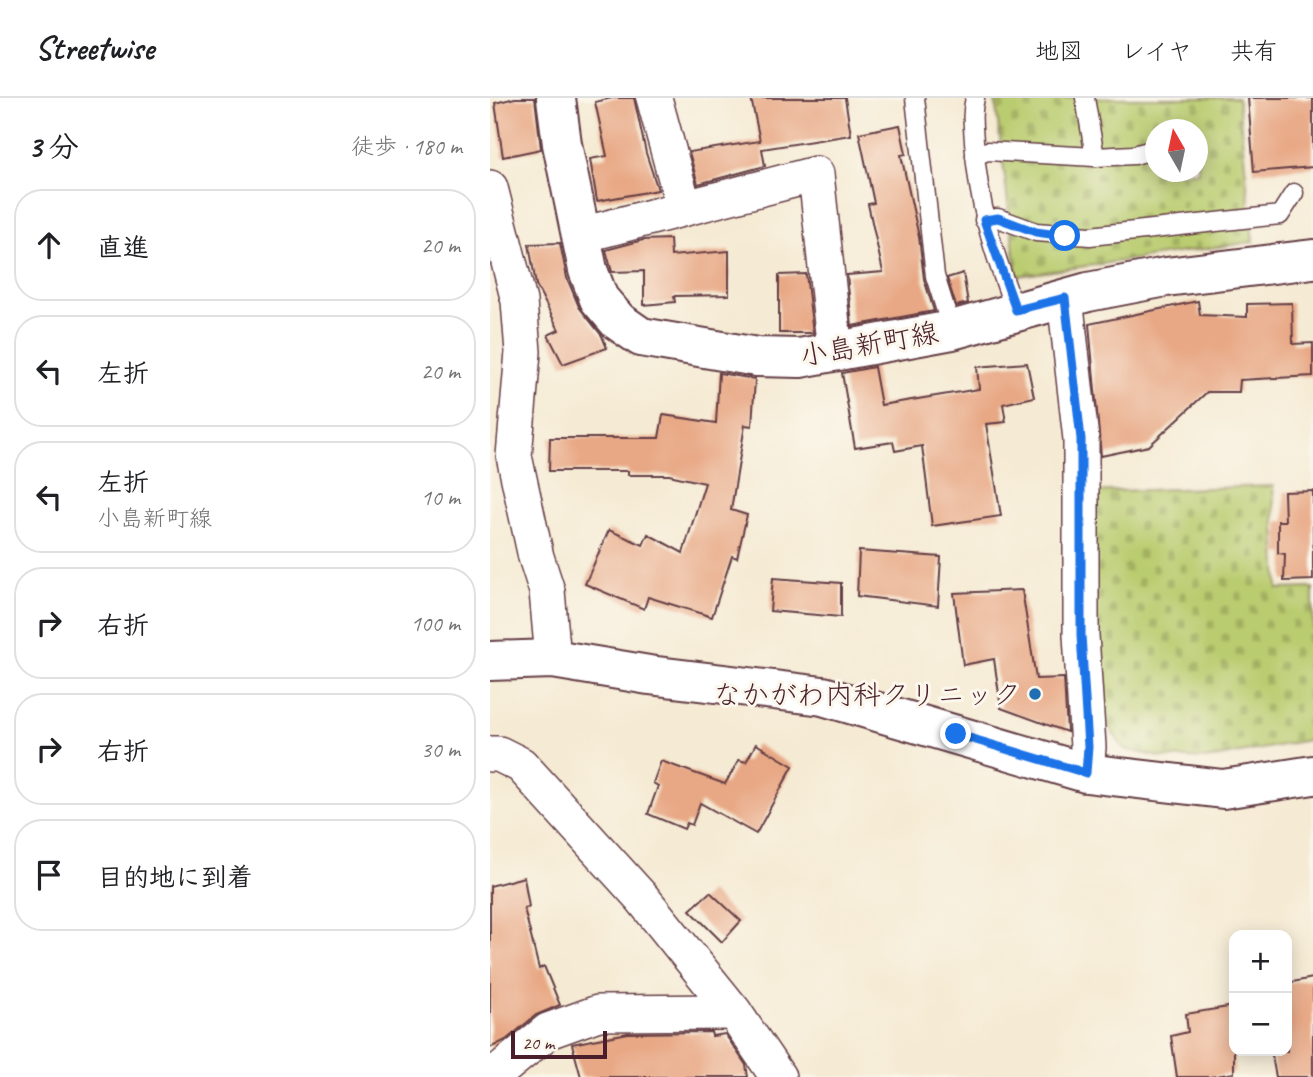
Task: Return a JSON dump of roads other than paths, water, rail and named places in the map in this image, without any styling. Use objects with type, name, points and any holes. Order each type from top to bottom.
[{"type":"main road","name":"小島新町線","points":[[556,98],[562,144],[587,270],[599,299],[618,321],[641,338],[757,356],[800,358],[952,330],[1016,310],[1166,277],[1313,259]]},
{"type":"main road","points":[[490,662],[553,659],[649,676],[822,696],[1086,773],[1223,789],[1313,775]]},
{"type":"street","points":[[654,98],[684,208]]},
{"type":"street","points":[[582,235],[816,174],[835,352]]},
{"type":"street","points":[[490,188],[519,301],[523,352],[514,456],[536,557],[547,591],[553,659]]},
{"type":"street","points":[[1065,298],[1081,439],[1081,635],[1088,747],[1086,773]]},
{"type":"street","points":[[490,754],[499,754],[521,765],[642,898],[734,1012],[778,1077]]},
{"type":"street","points":[[492,1077],[548,1031],[598,1013],[734,1012]]},
{"type":"lane","points":[[915,98],[935,276],[952,330]]},
{"type":"lane","points":[[975,98],[972,110],[975,156],[984,220],[1016,310]]},
{"type":"lane","points":[[1085,98],[1095,157]]},
{"type":"lane","points":[[975,156],[987,151],[1095,157],[1145,152]]},
{"type":"lane","points":[[984,220],[1004,219],[1036,232],[1090,236],[1280,215],[1294,193]]},
{"type":"place","name":"なかがわ内科クリニック","points":[[1035,694]]}]
